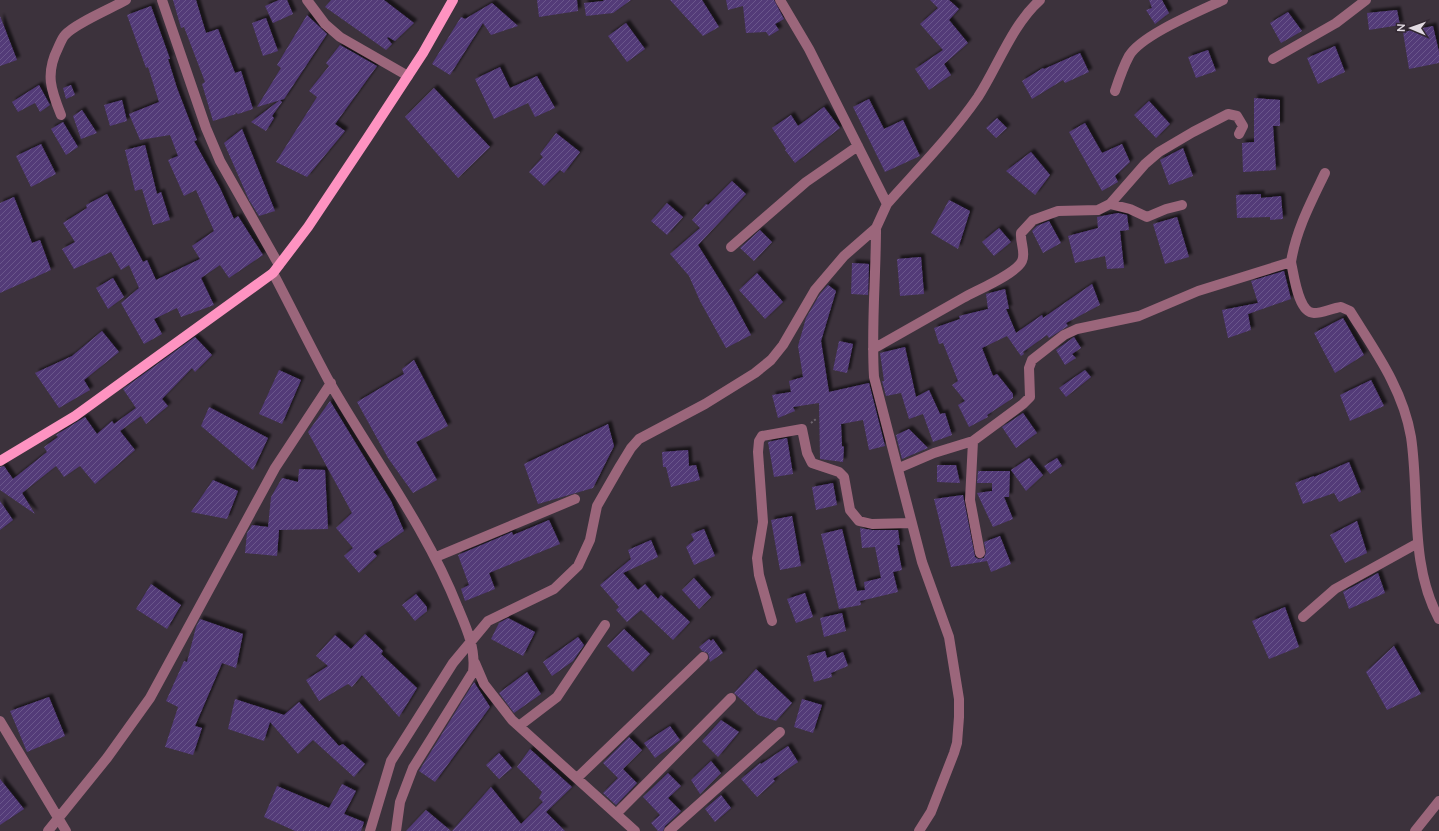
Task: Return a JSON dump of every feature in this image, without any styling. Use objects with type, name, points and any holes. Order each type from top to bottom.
[{"type":"main road","points":[[0,461],[75,416],[276,269],[308,227],[408,76],[453,0]]},
{"type":"street","points":[[61,115],[52,92],[50,74],[53,58],[65,35],[77,26],[126,0]]},
{"type":"street","points":[[162,0],[206,128],[220,161],[276,269],[331,383],[436,557],[444,573],[471,641],[474,662],[473,672],[412,768],[400,802],[396,831]]},
{"type":"street","points":[[307,0],[325,24],[340,37],[408,76]]},
{"type":"street","points":[[780,0],[808,49],[887,204]]},
{"type":"street","points":[[370,831],[391,761],[453,663],[488,621],[554,589],[578,566],[590,540],[597,506],[608,484],[631,448],[639,439],[704,404],[755,373],[771,360],[784,345],[815,290],[844,256],[876,228],[887,204],[966,113],[993,74],[1015,32],[1040,0]]},
{"type":"street","points":[[1115,91],[1129,55],[1141,43],[1183,18],[1223,0]]},
{"type":"street","points":[[1273,59],[1336,23],[1366,0]]},
{"type":"street","points":[[873,349],[967,296],[999,280],[1019,265],[1023,254],[1021,234],[1032,220],[1058,211],[1098,210],[1110,204],[1145,164],[1159,152],[1228,114],[1237,116],[1242,121],[1243,126],[1239,134]]},
{"type":"street","points":[[731,247],[806,182],[858,146]]},
{"type":"street","points":[[1325,173],[1294,242],[1291,262],[1300,302],[1304,308],[1311,313],[1342,307],[1350,311],[1394,383],[1406,416],[1411,437],[1418,543],[1425,581],[1439,619]]},
{"type":"street","points":[[1110,204],[1130,209],[1147,217],[1166,209],[1182,205]]},
{"type":"street","points":[[876,228],[876,285],[873,349],[874,377],[899,468],[928,584],[949,637],[959,699],[957,743],[954,753],[931,812],[919,831]]},
{"type":"street","points":[[899,468],[934,453],[972,441],[1023,404],[1030,397],[1029,368],[1032,360],[1064,335],[1077,329],[1139,316],[1198,290],[1291,262]]},
{"type":"street","points":[[48,831],[106,758],[150,698],[275,468],[331,383]]},
{"type":"street","points":[[772,621],[759,575],[757,558],[763,522],[758,452],[759,441],[762,436],[802,429],[807,452],[812,463],[839,472],[844,477],[850,510],[856,518],[864,524],[912,523]]},
{"type":"street","points":[[972,441],[970,500],[980,553]]},
{"type":"street","points":[[436,557],[575,499]]},
{"type":"street","points":[[1303,617],[1335,589],[1418,543]]},
{"type":"street","points":[[519,726],[557,697],[605,624]]},
{"type":"street","points":[[577,778],[703,657]]},
{"type":"street","points":[[474,662],[484,684],[519,726],[617,813],[635,831]]},
{"type":"street","points":[[617,813],[731,698]]},
{"type":"street","points":[[0,720],[66,831]]},
{"type":"street","points":[[669,831],[780,732]]},
{"type":"street","points":[[1415,831],[1439,801]]},
{"type":"building","points":[[173,0],[196,0],[206,33],[218,29],[235,73],[241,71],[253,109],[238,114],[235,112],[236,114],[213,121],[202,84],[205,82],[184,27],[181,28]]},
{"type":"building","points":[[279,0],[287,0],[293,14],[273,23],[265,6]]},
{"type":"building","points":[[331,0],[384,0],[414,23],[395,41],[388,37],[387,38],[392,44],[386,50],[325,7]]},
{"type":"building","points":[[537,0],[577,0],[578,11],[539,17]]},
{"type":"building","points":[[603,0],[631,0],[613,13],[586,16],[584,3],[604,1]]},
{"type":"building","points":[[670,0],[702,0],[719,27],[703,36]]},
{"type":"building","points":[[726,0],[774,0],[784,19],[775,24],[779,30],[769,36],[766,32],[746,33],[743,6],[728,10]]},
{"type":"building","points":[[930,0],[949,0],[959,9],[949,20],[968,43],[944,64],[951,75],[929,90],[915,69],[943,50],[920,24],[938,8]]},
{"type":"building","points":[[1149,0],[1162,0],[1169,13],[1155,24],[1146,10],[1152,8]]},
{"type":"building","points":[[492,3],[518,26],[491,35],[483,23],[450,75],[432,64],[461,17],[465,19]]},
{"type":"building","points":[[151,6],[170,59],[168,59],[177,88],[197,140],[194,141],[220,188],[234,219],[238,216],[263,255],[229,278],[220,265],[201,278],[214,305],[181,317],[177,308],[154,319],[162,334],[144,344],[121,303],[139,288],[129,265],[121,270],[111,252],[74,269],[62,249],[75,242],[63,223],[87,208],[86,205],[107,194],[143,262],[147,260],[156,280],[200,259],[192,246],[214,231],[196,190],[184,196],[168,160],[178,156],[170,135],[140,140],[129,114],[159,102],[148,67],[146,68],[127,15]]},
{"type":"building","points":[[1397,10],[1400,25],[1369,30],[1367,13]]},
{"type":"building","points":[[1288,12],[1302,31],[1281,43],[1270,23]]},
{"type":"building","points":[[307,15],[327,34],[284,99],[257,107],[281,68],[277,65]]},
{"type":"building","points":[[0,16],[17,60],[0,66]]},
{"type":"building","points":[[266,18],[278,51],[263,56],[252,23]]},
{"type":"building","points":[[626,23],[645,49],[627,62],[608,36]]},
{"type":"building","points":[[1433,26],[1439,52],[1439,63],[1409,69],[1403,32]]},
{"type":"building","points":[[340,45],[377,66],[335,124],[345,131],[307,177],[276,162],[317,97],[309,91],[329,66],[326,63]]},
{"type":"building","points":[[1335,46],[1345,72],[1318,84],[1307,58]]},
{"type":"building","points":[[1208,50],[1216,71],[1196,78],[1188,57]]},
{"type":"building","points":[[1080,53],[1089,72],[1065,83],[1063,80],[1032,99],[1022,81],[1043,68],[1044,69]]},
{"type":"building","points":[[500,67],[510,88],[537,76],[555,108],[535,117],[528,103],[494,119],[475,79]]},
{"type":"building","points":[[39,85],[50,105],[40,112],[35,103],[18,112],[12,102]]},
{"type":"building","points":[[71,85],[75,95],[66,99],[63,88]]},
{"type":"building","points":[[434,88],[490,147],[458,178],[405,117]]},
{"type":"building","points":[[1254,98],[1280,100],[1280,126],[1273,126],[1276,170],[1243,172],[1242,143],[1254,142]]},
{"type":"building","points":[[869,99],[884,129],[903,120],[920,156],[885,172],[853,107]]},
{"type":"building","points":[[122,100],[127,121],[110,126],[104,105]]},
{"type":"building","points":[[280,100],[282,102],[272,116],[274,118],[266,131],[251,122]]},
{"type":"building","points":[[1149,101],[1170,124],[1156,138],[1134,115]]},
{"type":"building","points":[[824,107],[840,128],[795,163],[785,150],[786,149],[772,128],[791,115],[798,126]]},
{"type":"building","points":[[82,110],[97,133],[81,139],[73,116]]},
{"type":"building","points":[[997,118],[1007,128],[996,138],[986,128]]},
{"type":"building","points":[[63,122],[78,147],[66,155],[51,129]]},
{"type":"building","points":[[1085,123],[1102,153],[1122,144],[1130,162],[1115,176],[1118,182],[1102,191],[1069,132]]},
{"type":"building","points":[[242,129],[275,211],[259,216],[249,200],[224,143]]},
{"type":"building","points":[[556,133],[580,152],[564,173],[560,170],[544,186],[529,172],[543,157],[540,154]]},
{"type":"building","points":[[41,144],[56,174],[31,187],[16,156]]},
{"type":"building","points":[[145,145],[157,194],[161,192],[170,220],[153,225],[142,189],[135,191],[125,150]]},
{"type":"building","points":[[1183,148],[1193,176],[1169,185],[1160,160]]},
{"type":"building","points":[[1031,152],[1050,175],[1035,195],[1006,171]]},
{"type":"building","points":[[732,181],[746,194],[698,245],[731,298],[751,335],[726,348],[700,301],[689,276],[670,254],[700,228],[692,220],[706,204],[708,205]]},
{"type":"building","points":[[1261,194],[1261,198],[1281,196],[1283,219],[1270,220],[1270,217],[1237,218],[1236,195]]},
{"type":"building","points":[[14,197],[32,243],[40,240],[51,270],[0,293],[0,203]]},
{"type":"building","points":[[949,200],[970,211],[958,249],[931,233]]},
{"type":"building","points":[[667,203],[683,217],[667,235],[651,221]]},
{"type":"building","points":[[1118,213],[1127,215],[1129,230],[1120,231],[1124,268],[1107,269],[1105,256],[1075,263],[1068,236],[1098,228],[1097,217]]},
{"type":"building","points":[[1177,217],[1189,257],[1165,264],[1153,224]]},
{"type":"building","points":[[1049,221],[1061,243],[1043,253],[1032,231],[1037,226]]},
{"type":"building","points":[[999,228],[1011,242],[994,256],[982,242]]},
{"type":"building","points":[[760,230],[772,242],[754,261],[740,248]]},
{"type":"building","points":[[921,257],[924,294],[900,296],[897,259]]},
{"type":"building","points":[[852,263],[869,264],[868,295],[851,294]]},
{"type":"building","points":[[1284,271],[1291,299],[1248,314],[1251,330],[1228,338],[1222,310],[1258,303],[1251,281]]},
{"type":"building","points":[[757,273],[783,302],[765,319],[739,290]]},
{"type":"building","points":[[113,278],[124,297],[108,309],[96,288]]},
{"type":"building","points":[[1092,284],[1100,305],[1066,323],[1068,326],[1049,338],[1047,335],[1023,352],[1024,354],[1021,356],[1007,336],[982,348],[993,376],[997,374],[1013,394],[1013,398],[987,415],[988,417],[969,427],[958,405],[965,401],[952,385],[958,381],[943,343],[939,344],[934,328],[960,319],[959,316],[988,309],[986,294],[1005,289],[1009,309],[1006,309],[1016,333],[1042,315],[1043,318]]},
{"type":"building","points":[[828,285],[836,291],[821,341],[829,392],[869,383],[885,446],[869,450],[863,420],[841,424],[842,446],[844,447],[843,462],[820,459],[819,403],[793,407],[795,411],[778,418],[772,395],[791,392],[789,381],[803,377],[798,346],[806,318],[820,294]]},
{"type":"building","points":[[1343,318],[1364,355],[1335,373],[1314,333]]},
{"type":"building","points":[[102,331],[119,352],[84,380],[90,390],[59,408],[35,373],[72,356]]},
{"type":"building","points":[[195,337],[212,355],[195,372],[192,368],[162,399],[168,406],[146,424],[141,416],[120,431],[135,450],[95,484],[80,466],[64,477],[56,466],[22,493],[35,514],[0,490],[0,467],[4,466],[13,479],[47,452],[44,447],[58,437],[56,435],[85,417],[97,434],[112,421],[114,424],[136,408],[123,389]]},
{"type":"building","points":[[1074,337],[1081,348],[1072,354],[1076,358],[1065,365],[1056,350]]},
{"type":"building","points":[[839,341],[853,344],[847,373],[833,370]]},
{"type":"building","points":[[905,347],[916,397],[929,390],[940,414],[945,413],[952,435],[933,442],[923,414],[909,419],[901,393],[886,396],[882,381],[884,381],[880,353]]},
{"type":"building","points":[[414,360],[448,426],[416,442],[437,480],[413,493],[388,458],[357,402],[404,374],[402,369]]},
{"type":"building","points":[[279,370],[301,380],[282,424],[259,414]]},
{"type":"building","points":[[1085,370],[1091,377],[1066,397],[1059,388]]},
{"type":"building","points":[[1371,380],[1384,406],[1350,421],[1340,395]]},
{"type":"building","points":[[330,401],[391,501],[404,531],[373,552],[377,556],[359,573],[344,556],[353,548],[336,528],[352,513],[308,432]]},
{"type":"building","points":[[209,407],[268,438],[253,470],[201,426]]},
{"type":"building","points":[[1023,413],[1037,433],[1016,448],[1002,427]]},
{"type":"building","points":[[608,424],[614,446],[593,488],[538,504],[524,464]]},
{"type":"building","points":[[909,429],[928,448],[902,459],[896,435]]},
{"type":"building","points":[[787,438],[793,474],[774,477],[768,442]]},
{"type":"building","points":[[688,450],[689,466],[696,465],[700,480],[671,487],[666,467],[663,467],[662,452]]},
{"type":"building","points":[[1029,458],[1043,475],[1026,491],[1011,470]]},
{"type":"building","points":[[1057,458],[1062,466],[1050,474],[1044,466]]},
{"type":"building","points":[[1349,462],[1361,492],[1339,502],[1334,493],[1303,504],[1295,483],[1314,477]]},
{"type":"building","points":[[937,465],[956,465],[960,483],[937,482]]},
{"type":"building","points":[[299,469],[325,470],[328,529],[279,530],[277,556],[245,553],[247,533],[252,525],[268,527],[271,497],[282,478],[298,482]]},
{"type":"building","points":[[978,471],[1010,471],[1009,497],[1004,497],[1013,519],[993,527],[977,493],[992,491],[992,483],[977,483]]},
{"type":"building","points":[[213,480],[238,491],[227,519],[191,512]]},
{"type":"building","points":[[833,483],[837,505],[816,510],[812,487]]},
{"type":"building","points":[[963,495],[975,557],[978,559],[984,558],[986,552],[984,542],[1000,536],[1011,564],[991,572],[987,561],[951,567],[934,499]]},
{"type":"building","points":[[0,501],[13,520],[0,530]]},
{"type":"building","points":[[792,516],[801,566],[780,570],[771,520]]},
{"type":"building","points":[[549,520],[560,544],[489,573],[495,589],[465,601],[461,589],[469,585],[458,555],[512,532],[513,535]]},
{"type":"building","points":[[1357,521],[1367,553],[1345,563],[1330,535]]},
{"type":"building","points":[[860,528],[872,530],[898,530],[900,545],[897,545],[902,570],[893,572],[898,592],[860,601],[861,605],[839,609],[821,534],[842,529],[857,591],[865,590],[864,582],[881,578],[875,547],[862,548]]},
{"type":"building","points":[[704,529],[715,556],[694,565],[686,547],[694,540],[691,534]]},
{"type":"building","points":[[651,540],[658,557],[623,573],[638,590],[645,584],[658,599],[661,595],[690,622],[673,640],[641,610],[627,622],[616,610],[619,607],[600,585],[631,559],[628,550]]},
{"type":"building","points":[[1378,573],[1385,593],[1349,609],[1343,592]]},
{"type":"building","points":[[694,578],[711,597],[699,609],[682,590]]},
{"type":"building","points":[[151,584],[181,605],[167,629],[136,609]]},
{"type":"building","points":[[805,593],[813,617],[796,623],[787,599]]},
{"type":"building","points":[[416,594],[427,607],[427,611],[415,621],[402,605]]},
{"type":"building","points":[[1285,607],[1299,647],[1269,659],[1252,621]]},
{"type":"building","points":[[842,613],[846,631],[824,637],[820,618]]},
{"type":"building","points":[[508,618],[535,632],[523,656],[491,639],[499,623]]},
{"type":"building","points":[[200,619],[243,634],[236,668],[222,663],[195,726],[202,728],[193,755],[165,747],[178,707],[166,701],[184,661],[187,662],[196,627]]},
{"type":"building","points":[[624,629],[650,654],[633,672],[607,646]]},
{"type":"building","points":[[365,634],[383,651],[381,654],[417,688],[399,717],[362,675],[352,687],[348,684],[319,701],[306,680],[328,666],[316,656],[335,635],[351,649]]},
{"type":"building","points":[[578,637],[584,645],[573,661],[552,676],[543,662]]},
{"type":"building","points":[[709,639],[711,641],[713,639],[723,653],[710,662],[708,653],[702,651],[699,647]]},
{"type":"building","points":[[1394,646],[1421,694],[1387,710],[1366,672]]},
{"type":"building","points":[[825,651],[827,658],[843,652],[848,666],[831,673],[832,677],[814,682],[807,656]]},
{"type":"building","points":[[756,669],[792,703],[776,721],[758,715],[734,693]]},
{"type":"building","points":[[527,672],[541,694],[514,713],[499,693]]},
{"type":"building","points":[[474,682],[490,707],[435,782],[419,771]]},
{"type":"building","points":[[49,697],[65,736],[27,752],[10,711]]},
{"type":"building","points":[[235,699],[284,715],[299,702],[339,746],[343,744],[365,764],[354,777],[313,740],[298,754],[270,722],[264,741],[228,729]]},
{"type":"building","points":[[802,699],[822,705],[813,733],[794,727]]},
{"type":"building","points":[[721,720],[739,732],[718,757],[702,741]]},
{"type":"building","points":[[670,726],[680,740],[655,758],[644,743]]},
{"type":"building","points":[[629,737],[642,750],[623,769],[637,783],[616,805],[603,793],[618,778],[603,763]]},
{"type":"building","points":[[788,746],[798,762],[773,779],[775,781],[757,797],[741,779],[760,763],[761,764]]},
{"type":"building","points":[[530,749],[572,787],[546,812],[565,831],[452,831],[491,787],[521,824],[543,802],[539,798],[542,792],[517,767]]},
{"type":"building","points":[[499,753],[512,768],[499,779],[486,765]]},
{"type":"building","points":[[711,761],[721,773],[700,794],[691,780]]},
{"type":"building","points":[[668,773],[681,786],[668,798],[681,811],[665,826],[663,831],[658,831],[651,823],[660,815],[643,797]]},
{"type":"building","points":[[0,779],[24,809],[0,825]]},
{"type":"building","points":[[342,784],[356,791],[344,814],[364,822],[361,831],[295,831],[264,817],[277,786],[329,808]]},
{"type":"building","points":[[721,795],[731,808],[715,822],[705,809]]},
{"type":"building","points":[[426,810],[451,831],[406,831]]}]
